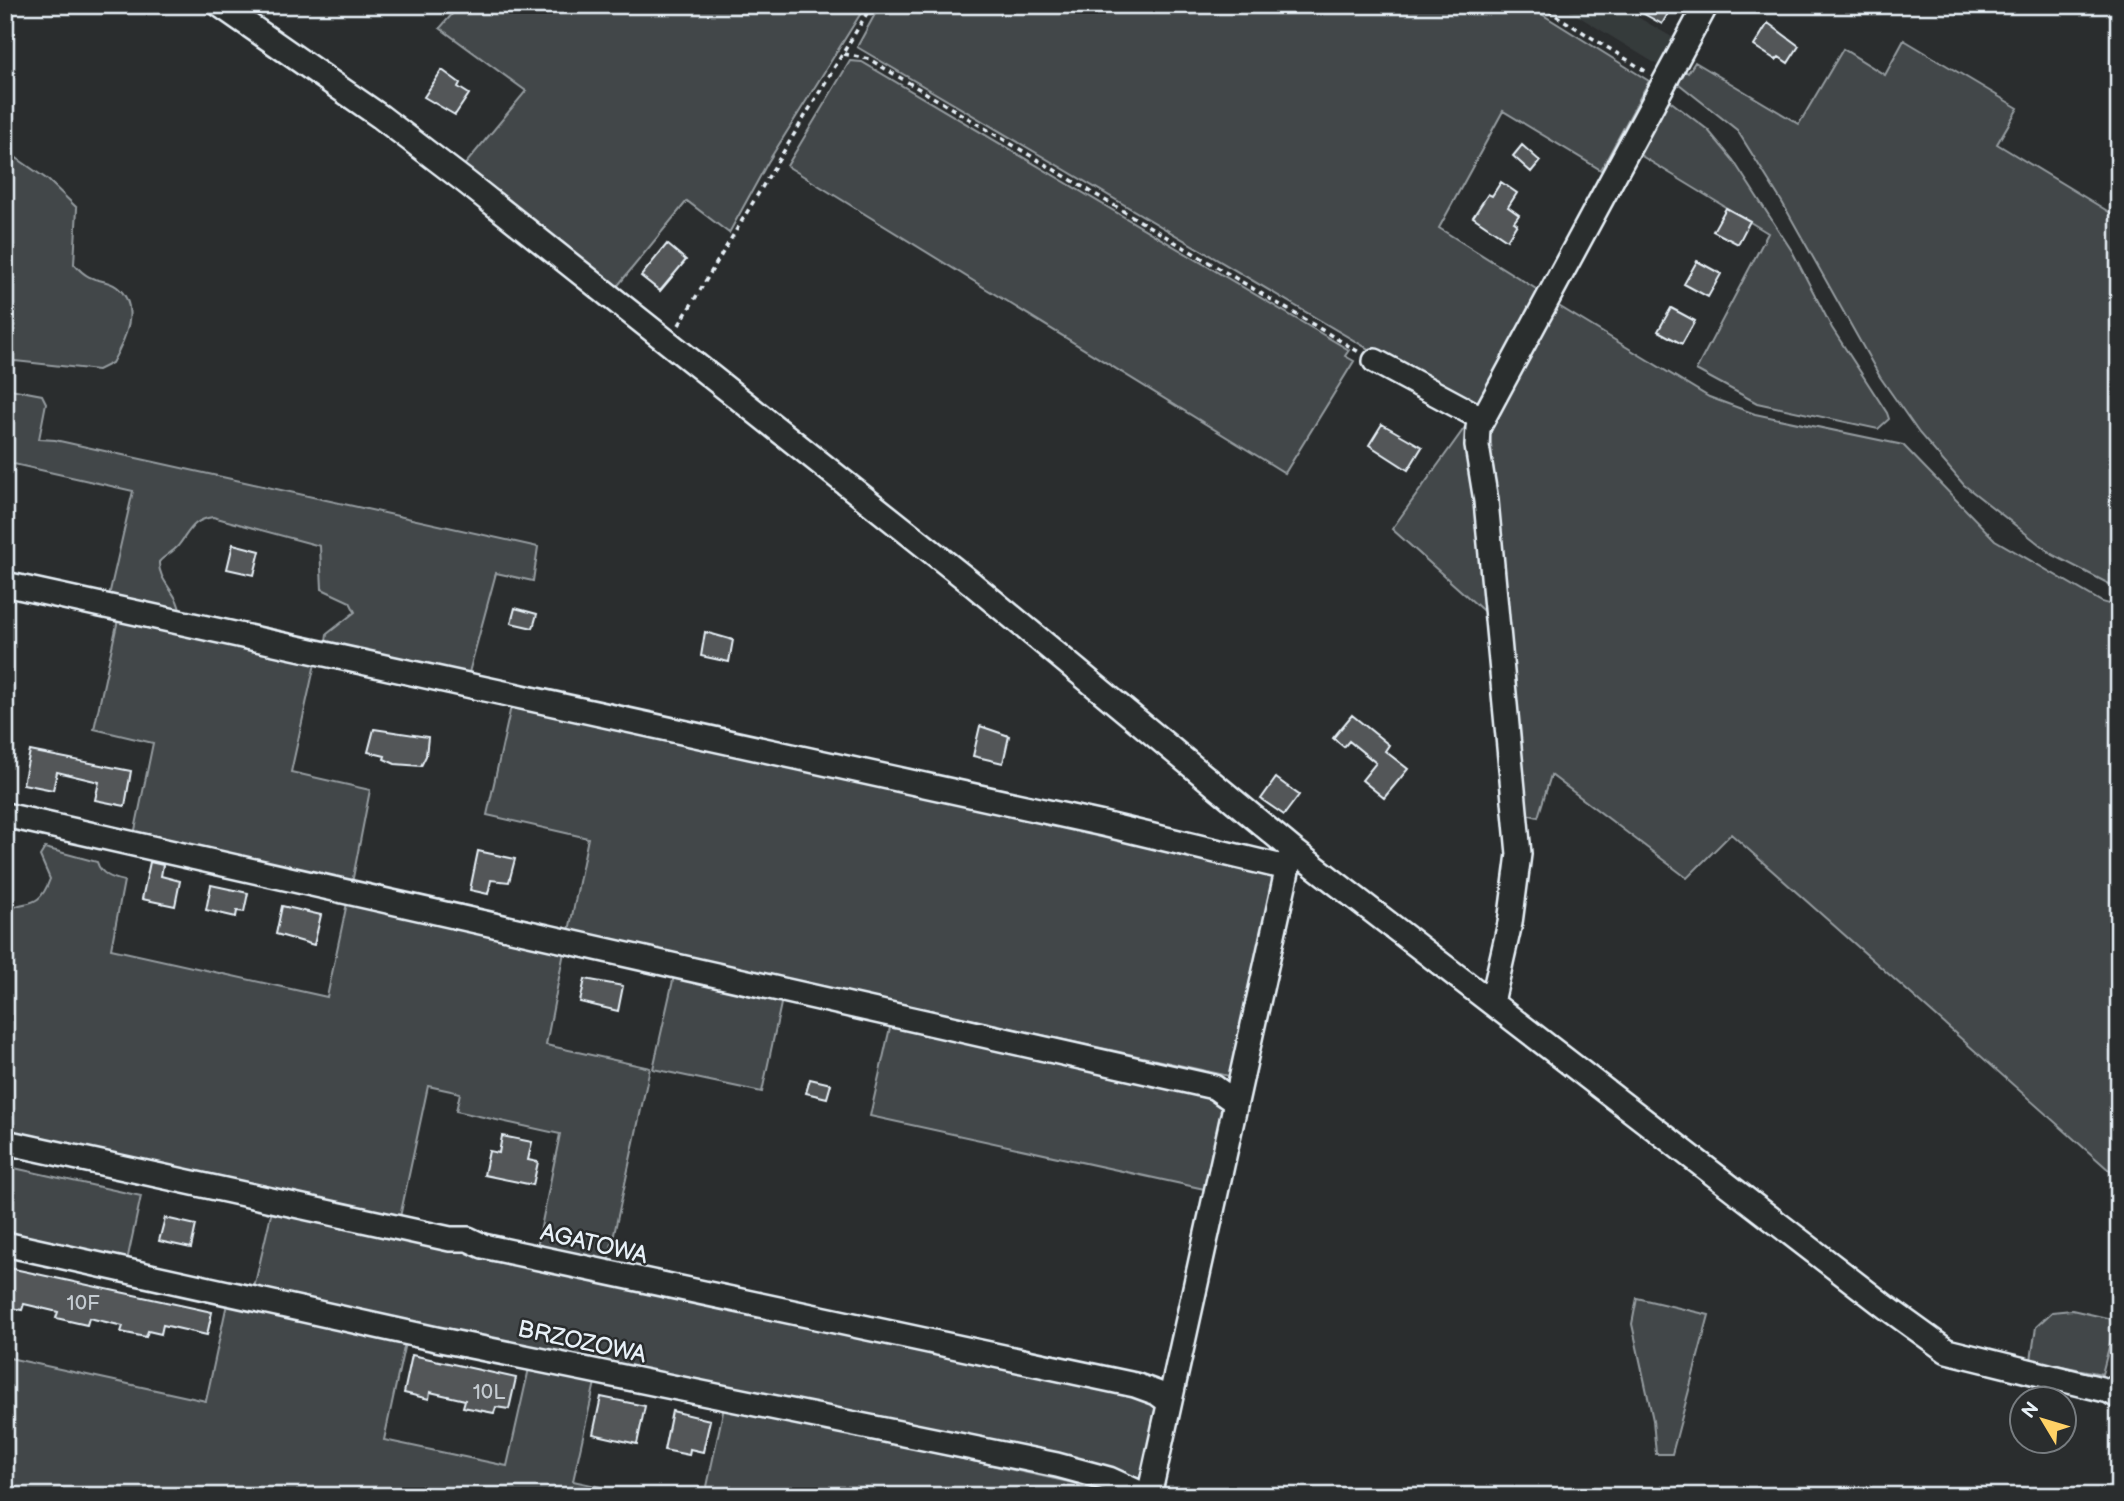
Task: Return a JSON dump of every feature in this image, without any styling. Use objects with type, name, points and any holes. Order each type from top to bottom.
[{"type":"street","points":[[220,5],[381,117],[970,582],[1289,858],[1492,1002],[1947,1351],[2109,1391],[2119,1397]]},
{"type":"street","points":[[1492,1002],[1510,923],[1519,854],[1486,501],[1477,446],[1481,418],[1706,5]]},
{"type":"street","points":[[1375,361],[1481,418]]},
{"type":"street","points":[[5,584],[1104,824],[1289,858]]},
{"type":"street","points":[[5,816],[1214,1087],[1235,1102]]},
{"type":"street","points":[[1148,1496],[1289,858]]},
{"type":"street","name":"AGATOWA","points":[[5,1142],[437,1236],[468,1239],[483,1246],[623,1278],[1135,1385],[1157,1393],[1169,1402]]},
{"type":"street","name":"BRZOZOWA","points":[[5,1244],[436,1339],[1056,1465],[1109,1479],[1148,1496]]},
{"type":"path","points":[[668,342],[872,5]]},
{"type":"path","points":[[1539,5],[1663,83]]},
{"type":"path","points":[[844,54],[869,59],[1375,361]]},
{"type":"shaded area","points":[[460,5],[866,5],[768,162],[729,233],[687,201],[615,289],[462,168],[526,91],[440,28]]},
{"type":"shaded area","points":[[880,5],[1527,5],[1649,81],[1601,170],[1503,111],[1439,228],[1541,292],[1478,408],[1399,367],[857,47]]},
{"type":"shaded area","points":[[1560,5],[1617,5],[1677,40],[1661,67]]},
{"type":"shaded area","points":[[1904,40],[2018,108],[1997,144],[2119,218],[2119,589],[2053,555],[1964,485],[1919,433],[1880,377],[1782,202],[1737,130],[1674,80],[1680,68],[1688,73],[1695,62],[1799,124],[1843,49],[1885,75]]},
{"type":"shaded area","points":[[850,61],[862,62],[1349,350],[1345,356],[1354,361],[1285,473],[787,166]]},
{"type":"shaded area","points":[[1666,98],[1708,130],[1733,160],[1792,251],[1832,328],[1887,413],[1889,419],[1878,429],[1757,403],[1696,370],[1768,233],[1635,152]]},
{"type":"shaded area","points":[[5,150],[48,180],[77,208],[74,264],[86,275],[117,287],[128,304],[130,314],[121,345],[112,363],[98,370],[15,361],[5,363]]},
{"type":"shaded area","points":[[1552,302],[1709,397],[1755,414],[1903,445],[1995,540],[2102,602],[2119,607],[2119,1179],[1731,834],[1687,878],[1551,775],[1538,817],[1526,814],[1489,423]]},
{"type":"shaded area","points":[[5,388],[42,395],[46,403],[39,439],[55,440],[538,547],[533,581],[496,573],[467,680],[325,648],[327,634],[355,612],[350,602],[322,589],[320,546],[213,517],[196,524],[176,548],[159,562],[162,576],[177,602],[181,617],[108,600],[133,491],[5,462]]},
{"type":"shaded area","points":[[1468,423],[1489,616],[1392,529]]},
{"type":"shaded area","points":[[119,615],[316,659],[291,772],[370,790],[352,883],[134,835],[153,743],[94,729]]},
{"type":"shaded area","points":[[512,702],[1279,871],[1235,1072],[1229,1076],[569,931],[588,838],[487,815]]},
{"type":"shaded area","points":[[45,848],[97,862],[104,873],[124,881],[111,949],[327,997],[347,903],[564,952],[546,1045],[650,1068],[608,1262],[537,1247],[560,1134],[456,1111],[460,1093],[428,1086],[400,1217],[5,1131],[5,914],[18,906],[35,901],[45,890],[50,879],[40,856]]},
{"type":"shaded area","points":[[674,976],[782,999],[762,1092],[653,1069]]},
{"type":"shaded area","points":[[891,1023],[1224,1097],[1228,1103],[1209,1190],[870,1116]]},
{"type":"shaded area","points":[[5,1166],[141,1196],[127,1261],[5,1234]]},
{"type":"shaded area","points":[[272,1210],[1162,1403],[1145,1482],[254,1288]]},
{"type":"shaded area","points":[[1637,1298],[1709,1315],[1672,1454],[1656,1454],[1653,1420],[1632,1324]]},
{"type":"shaded area","points":[[228,1299],[406,1338],[384,1440],[507,1466],[530,1364],[596,1378],[573,1481],[642,1496],[5,1496],[5,1357],[206,1401]]},
{"type":"shaded area","points":[[2072,1310],[2116,1320],[2102,1374],[2031,1360],[2036,1327],[2052,1312]]},
{"type":"shaded area","points":[[724,1407],[1124,1494],[1126,1496],[705,1496]]},
{"type":"building","points":[[1628,5],[1673,5],[1662,24]]},
{"type":"building","points":[[1768,23],[1799,46],[1788,63],[1779,57],[1776,60],[1754,46]]},
{"type":"building","points":[[442,70],[460,83],[458,87],[469,94],[455,115],[424,97]]},
{"type":"building","points":[[1522,145],[1540,161],[1531,172],[1513,156]]},
{"type":"building","points":[[1501,182],[1517,193],[1508,207],[1519,215],[1507,240],[1473,217],[1488,194],[1492,196]]},
{"type":"building","points":[[1726,208],[1750,221],[1738,244],[1713,231]]},
{"type":"building","points":[[667,244],[686,260],[660,291],[641,276]]},
{"type":"building","points":[[1697,261],[1721,274],[1708,297],[1684,284]]},
{"type":"building","points":[[1671,308],[1695,321],[1682,344],[1658,331]]},
{"type":"building","points":[[1382,424],[1422,447],[1408,470],[1369,445]]},
{"type":"building","points":[[233,544],[260,551],[254,575],[227,569]]},
{"type":"building","points":[[515,608],[537,614],[533,628],[511,623]]},
{"type":"building","points":[[705,632],[733,640],[729,662],[701,656]]},
{"type":"building","points":[[1352,715],[1389,745],[1385,751],[1408,769],[1384,798],[1362,780],[1376,763],[1349,741],[1344,747],[1333,738]]},
{"type":"building","points":[[980,726],[1009,736],[1003,763],[973,756]]},
{"type":"building","points":[[374,729],[428,737],[426,756],[421,766],[395,764],[384,759],[385,756],[368,752]]},
{"type":"building","points":[[30,751],[131,771],[125,806],[95,800],[99,782],[57,772],[53,790],[23,784]]},
{"type":"building","points":[[1276,778],[1299,795],[1284,815],[1261,799]]},
{"type":"building","points":[[478,851],[515,859],[509,882],[491,880],[488,894],[470,890]]},
{"type":"building","points":[[150,862],[163,865],[161,876],[180,881],[175,906],[142,899]]},
{"type":"building","points":[[211,885],[248,893],[244,912],[237,911],[236,917],[206,910]]},
{"type":"building","points":[[282,906],[321,915],[314,945],[276,934]]},
{"type":"building","points":[[585,979],[623,986],[618,1011],[580,1002]]},
{"type":"building","points":[[810,1079],[831,1084],[827,1098],[806,1093]]},
{"type":"building","points":[[502,1136],[532,1142],[528,1160],[538,1162],[533,1185],[484,1175],[489,1151],[499,1153]]},
{"type":"building","points":[[165,1218],[196,1225],[191,1248],[159,1241]]},
{"type":"building","points":[[5,1267],[212,1312],[207,1335],[163,1325],[161,1334],[148,1331],[146,1337],[121,1332],[123,1326],[89,1318],[87,1325],[56,1318],[58,1312],[24,1304],[22,1310],[5,1307]]},
{"type":"building","points":[[412,1355],[516,1378],[509,1409],[496,1407],[494,1413],[463,1407],[465,1400],[430,1392],[429,1399],[404,1393]]},
{"type":"building","points":[[601,1397],[645,1406],[637,1444],[593,1434]]},
{"type":"building","points":[[672,1411],[710,1420],[703,1452],[690,1449],[689,1455],[664,1450]]}]
